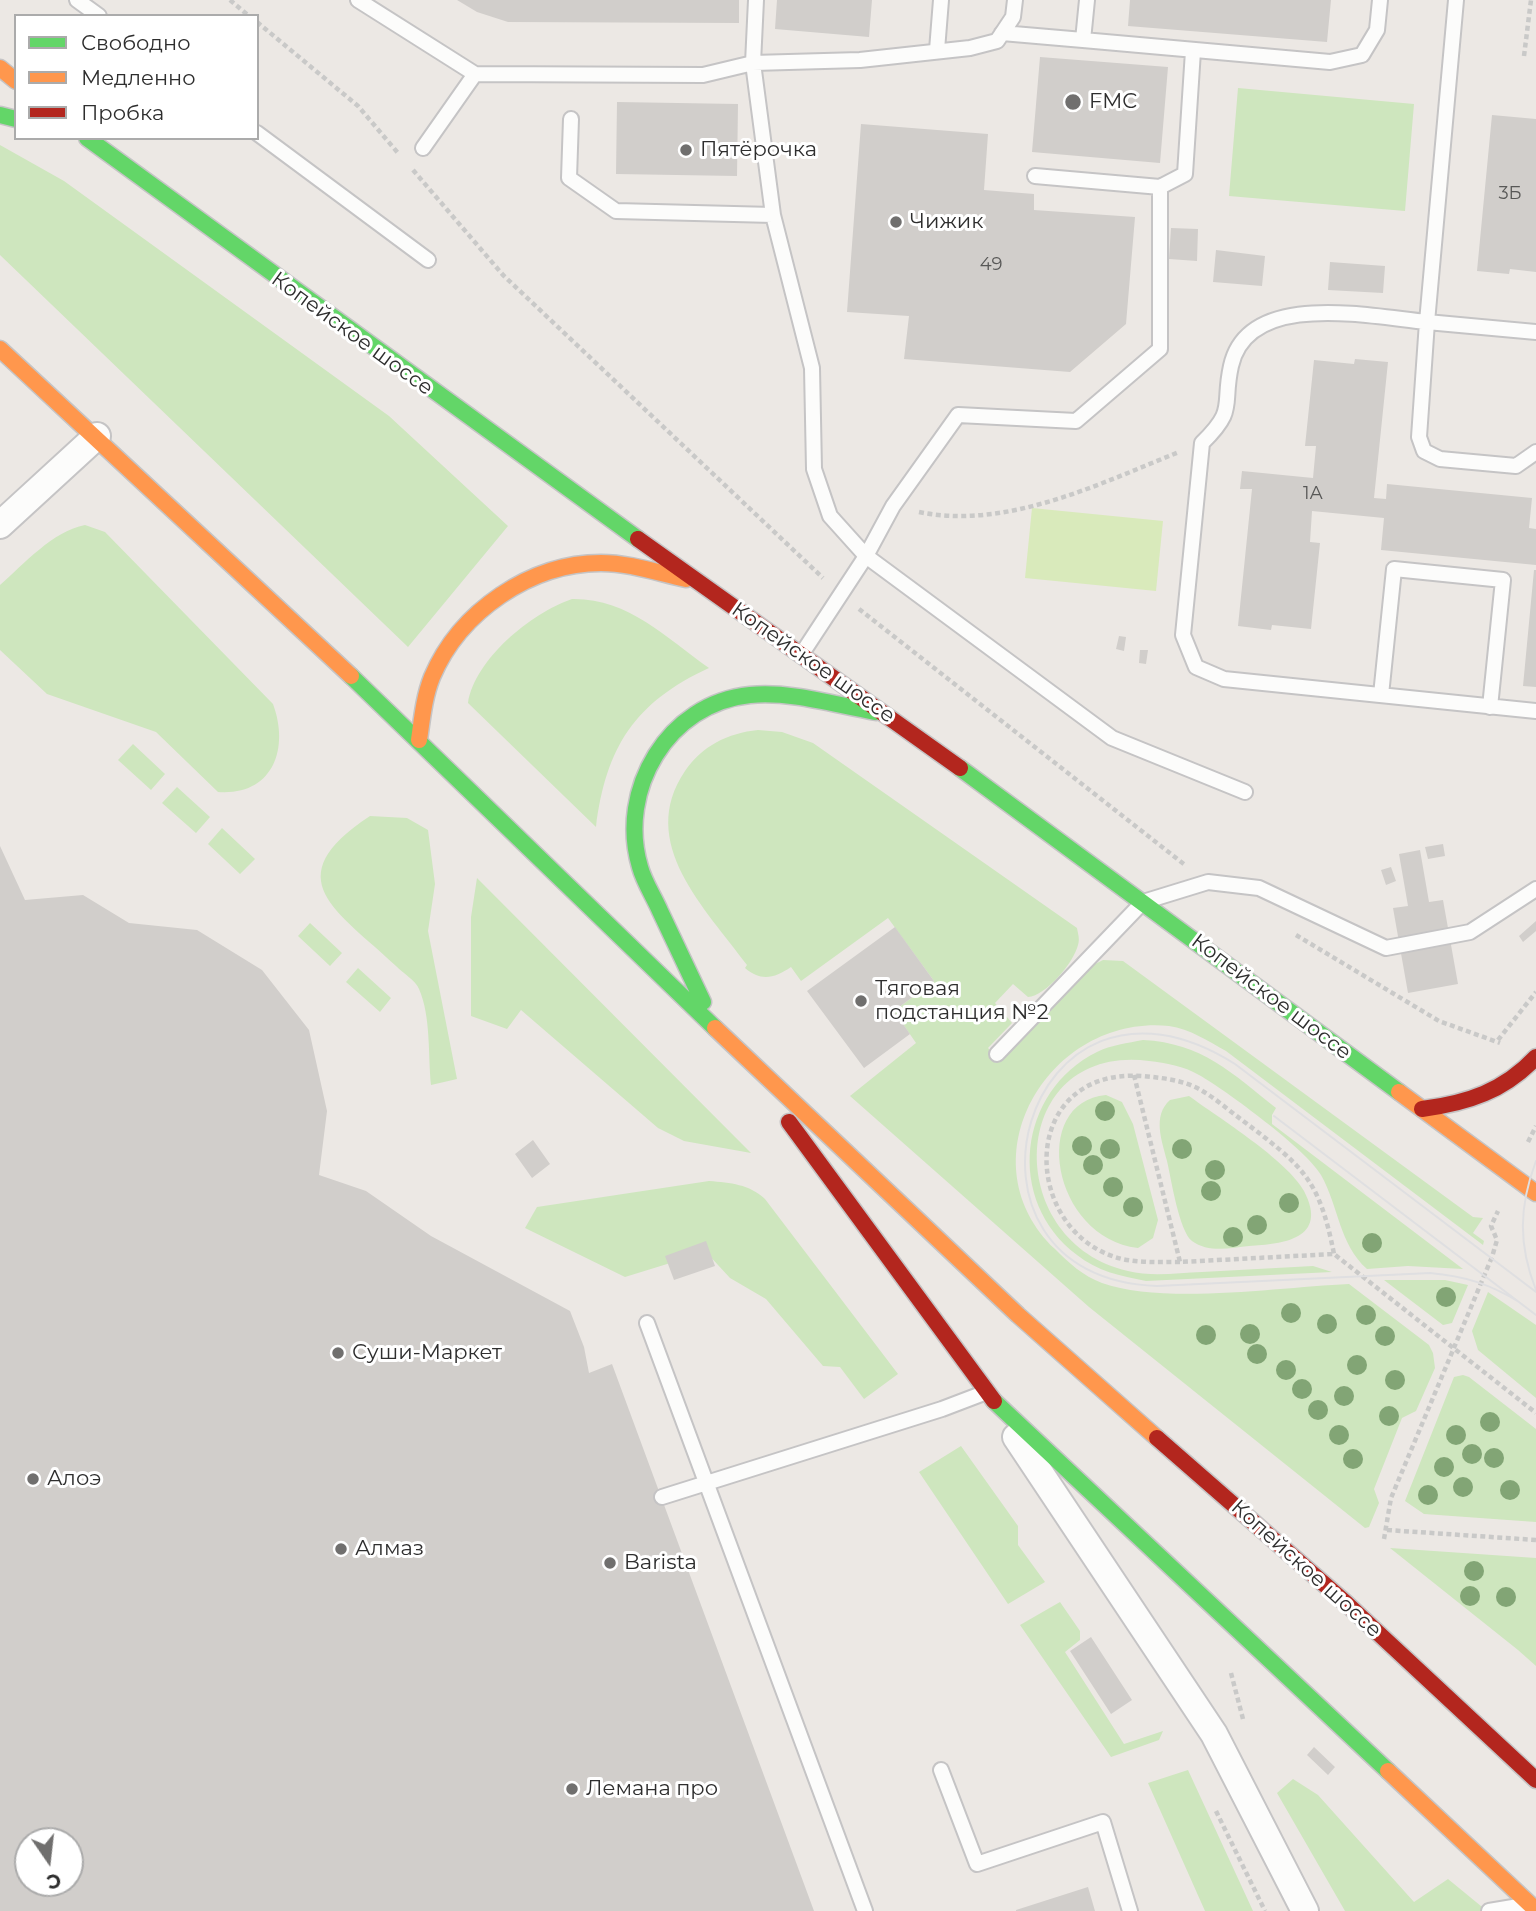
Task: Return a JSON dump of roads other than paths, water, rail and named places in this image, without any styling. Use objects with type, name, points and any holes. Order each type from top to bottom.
[{"type":"main road","points":[[0,68],[14,79]]},
{"type":"main road","name":"Копейское шоссе","points":[[81,141],[123,167],[800,656],[888,715],[1536,1193]]},
{"type":"main road","name":"Копейское шоссе","points":[[0,349],[97,436],[419,740],[734,1046],[1020,1317],[1324,1583],[1536,1780]]},
{"type":"main road","points":[[419,740],[436,668],[477,615],[520,581],[558,566],[603,562],[698,582]]},
{"type":"main road","points":[[714,1026],[635,850],[633,826],[636,800],[648,763],[663,741],[686,719],[725,699],[749,695],[789,698],[888,715]]},
{"type":"main road","name":"Копейское шоссе","points":[[734,1046],[985,1392],[1533,1907]]},
{"type":"main road","points":[[1422,1110],[1488,1096],[1507,1085],[1536,1057]]},
{"type":"main road","points":[[1454,1704],[1524,1747]]},
{"type":"street","points":[[0,525],[97,436]]},
{"type":"street","name":"Копейское шоссе","points":[[985,1392],[1214,1734],[1305,1911]]},
{"type":"lane","points":[[78,0],[96,14]]},
{"type":"lane","points":[[358,0],[475,74],[703,75],[753,63],[860,60],[979,46],[997,41],[1013,17],[1015,0]]},
{"type":"lane","points":[[756,0],[753,63],[773,215],[812,368],[814,469],[830,516],[866,556],[1112,738],[1245,792]]},
{"type":"lane","points":[[937,50],[941,0]]},
{"type":"lane","points":[[1083,40],[1087,0]]},
{"type":"lane","points":[[1002,33],[1330,62],[1363,55],[1377,30],[1380,0]]},
{"type":"lane","points":[[1456,0],[1419,437],[1424,451],[1440,459],[1516,466],[1536,452]]},
{"type":"lane","points":[[1035,176],[1160,187],[1185,174],[1193,51]]},
{"type":"lane","points":[[423,148],[475,74]]},
{"type":"lane","points":[[571,119],[569,178],[616,211],[773,215]]},
{"type":"lane","points":[[259,134],[428,260]]},
{"type":"lane","points":[[800,656],[866,556],[893,506],[958,415],[1076,421],[1160,349],[1160,187]]},
{"type":"lane","points":[[1536,332],[1310,312],[1268,320],[1245,338],[1231,364],[1228,403],[1222,424],[1202,443],[1183,635],[1196,667],[1224,679],[1536,711]]},
{"type":"lane","points":[[1381,695],[1394,569],[1435,573],[1503,580],[1490,706]]},
{"type":"lane","points":[[997,1054],[1143,902],[1208,882],[1259,888],[1386,948],[1470,932],[1536,889]]},
{"type":"lane","points":[[647,1322],[865,1911]]},
{"type":"lane","points":[[662,1497],[942,1409],[985,1392]]},
{"type":"lane","points":[[941,1770],[976,1864],[1103,1822],[1129,1911]]},
{"type":"lane","points":[[1489,1911],[1533,1907]]},
{"type":"tram line","points":[[1519,1302],[1476,1282],[1430,1273],[1157,1286],[1086,1269],[1043,1230],[1026,1177],[1031,1122],[1057,1074],[1101,1041],[1161,1035],[1235,1064],[1536,1292]]},
{"type":"tram line","points":[[1274,1116],[1536,1315]]},
{"type":"tram line","points":[[1536,1161],[1526,1194],[1523,1226],[1526,1257],[1536,1290]]},
{"type":"place","name":"FMC","points":[[1073,102]]},
{"type":"place","name":"Пятёрочка","points":[[686,150]]},
{"type":"place","name":"Чижик","points":[[896,222]]},
{"type":"place","name":"Тяговая подстанция №2","points":[[861,1001]]},
{"type":"place","name":"Суши-Маркет","points":[[338,1353]]},
{"type":"place","name":"Алоэ","points":[[33,1479]]},
{"type":"place","name":"Алмаз","points":[[341,1549]]},
{"type":"place","name":"Barista","points":[[610,1563]]},
{"type":"place","name":"Лемана про","points":[[572,1789]]}]
